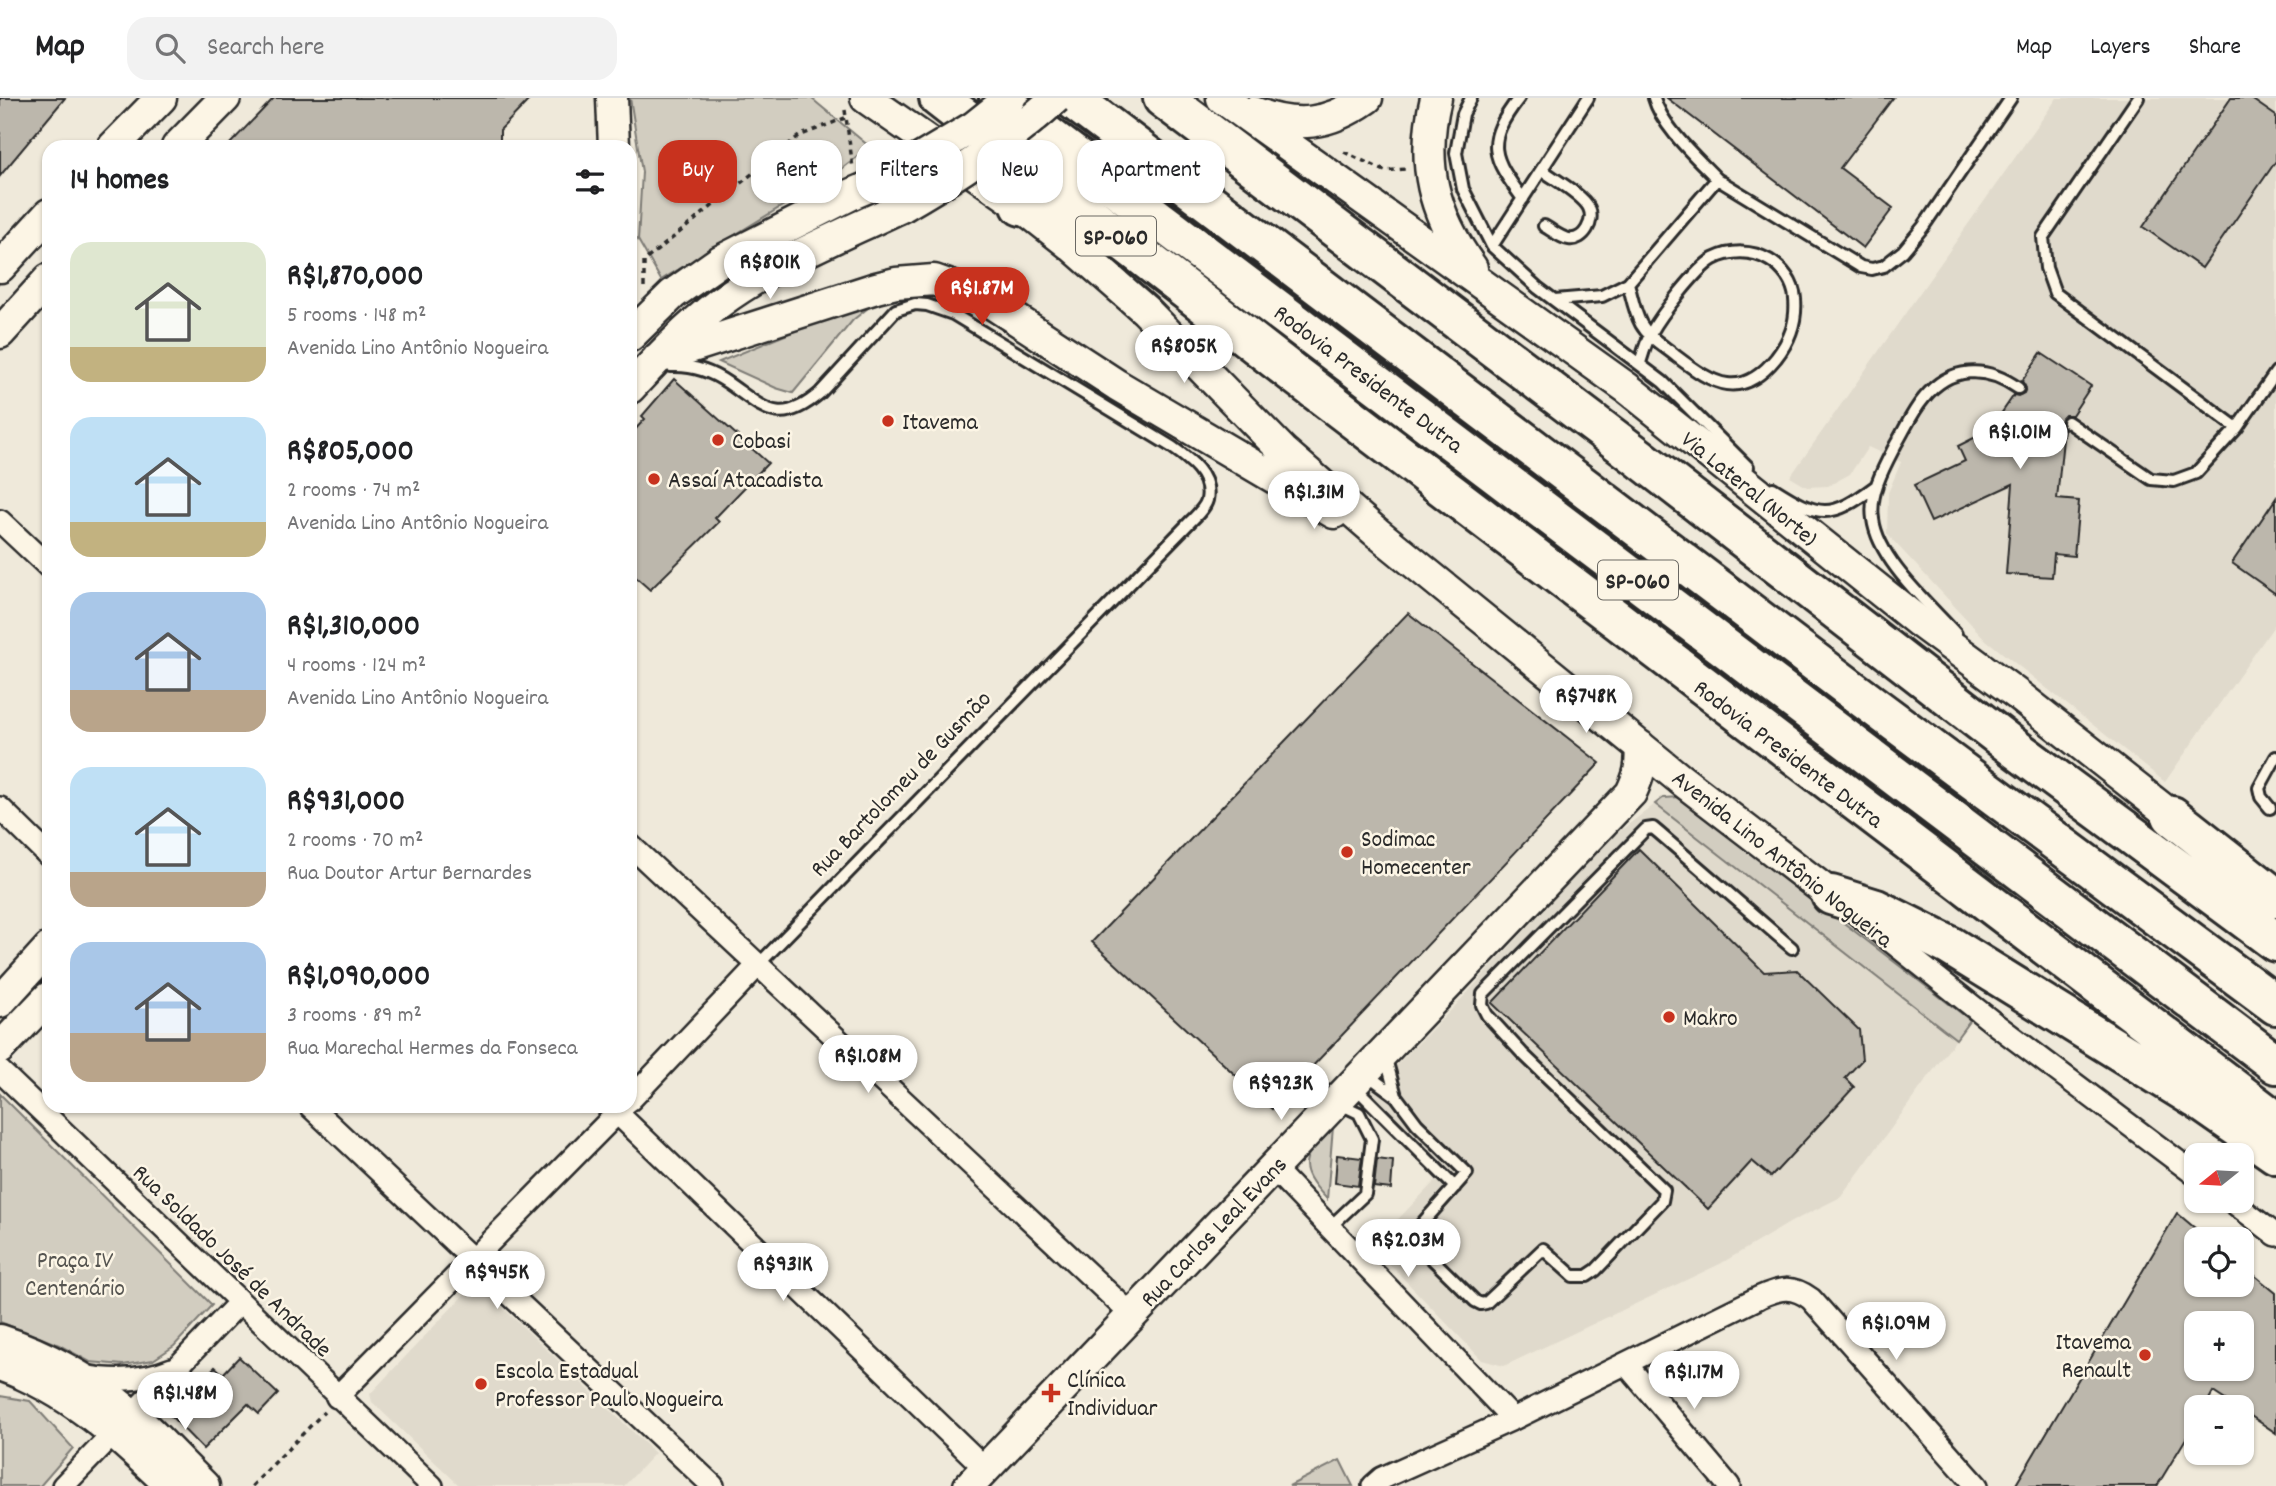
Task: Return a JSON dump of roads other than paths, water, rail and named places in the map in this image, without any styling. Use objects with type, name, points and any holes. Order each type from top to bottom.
[{"type":"highway","name":"Rodovia Presidente Dutra","points":[[939,98],[1294,374],[2276,1121]]},
{"type":"highway","name":"Rodovia Presidente Dutra","points":[[998,98],[2276,1065]]},
{"type":"highway","name":"Rodovia Presidente Dutra","points":[[1071,98],[1848,687],[2276,1005]]},
{"type":"highway","points":[[1163,98],[1637,456],[2007,742],[2276,942]]},
{"type":"highway","points":[[1021,206],[1054,211],[1244,354],[1294,374]]},
{"type":"highway","points":[[1440,378],[1528,416],[2246,943],[2276,949]]},
{"type":"highway","points":[[2172,816],[2276,898]]},
{"type":"highway","points":[[1831,895],[1876,909],[1950,946],[2197,1099],[2276,1154]]},
{"type":"main road","points":[[120,140],[161,98]]},
{"type":"main road","points":[[184,140],[225,98]]},
{"type":"main road","points":[[612,98],[614,140]]},
{"type":"main road","name":"Avenida Lino Antônio Nogueira","points":[[866,98],[1021,206],[1145,310],[1283,451],[1375,531],[1680,779],[1831,895]]},
{"type":"main road","points":[[637,329],[673,294],[720,261],[883,181],[975,126],[1010,98]]},
{"type":"main road","points":[[637,380],[685,331],[720,302],[761,276],[944,183],[1056,98]]},
{"type":"main road","points":[[1223,98],[1259,114],[1307,124],[1349,111],[1367,98]]},
{"type":"main road","name":"Via Lateral (Norte)","points":[[1223,98],[1627,388],[1919,622],[2018,695],[2172,816],[2276,880]]},
{"type":"main road","points":[[1436,98],[1430,121],[1429,166],[1441,215],[1451,236],[1485,285]]},
{"type":"main road","points":[[42,220],[6,248],[42,272]]},
{"type":"main road","points":[[654,362],[876,288],[934,280],[982,297],[1117,385],[1322,506],[1375,531]]},
{"type":"main road","points":[[0,333],[42,285]]},
{"type":"main road","name":"Rua Carlos Leal Evans","points":[[977,1477],[1630,793],[1640,773],[1640,746]]},
{"type":"main road","name":"Rua Carlos Leal Evans","points":[[1630,793],[1651,782],[1680,779]]},
{"type":"main road","points":[[0,1002],[42,956]]},
{"type":"main road","points":[[0,1048],[42,1004]]},
{"type":"main road","points":[[0,1340],[19,1346],[75,1374],[122,1423],[171,1486]]},
{"type":"main road","points":[[0,1365],[122,1423],[204,1486]]},
{"type":"street","points":[[0,521],[42,560]]},
{"type":"street","points":[[0,808],[42,849]]},
{"type":"street","points":[[637,851],[1132,1315]]},
{"type":"street","name":"Avenida Lino Antônio Nogueira","points":[[1831,895],[2184,1166]]},
{"type":"street","name":"Rua Bartolomeu de Gusmão","points":[[637,1089],[760,964]]},
{"type":"street","name":"Rua Soldado José de Andrade","points":[[0,1071],[42,1112]]},
{"type":"street","name":"Rua Soldado José de Andrade","points":[[43,1113],[432,1486]]},
{"type":"street","points":[[317,1113],[713,1486]]},
{"type":"street","name":"Rua Bartolomeu de Gusmão","points":[[337,1397],[613,1113]]},
{"type":"street","points":[[627,1113],[977,1477]]},
{"type":"street","points":[[1273,1168],[1513,1419]]},
{"type":"street","points":[[2247,1213],[2276,1235]]},
{"type":"street","points":[[1373,1486],[1382,1478],[1513,1419],[1760,1297],[1785,1288],[1800,1291],[1811,1299],[1974,1485]]},
{"type":"street","points":[[63,1486],[239,1303]]},
{"type":"street","points":[[1626,1364],[1728,1486]]},
{"type":"street","points":[[75,1374],[105,1380],[125,1380],[156,1376],[177,1367]]},
{"type":"lane","points":[[1471,98],[1463,114],[1456,153],[1463,189],[1492,246],[1508,263],[1640,363],[1688,405],[1760,479],[1919,622]]},
{"type":"lane","points":[[1519,98],[1505,116],[1496,135],[1496,150],[1502,170],[1523,199]]},
{"type":"lane","points":[[1492,246],[1588,98]]},
{"type":"lane","points":[[1654,98],[1656,107],[1670,127],[1717,179],[1861,267],[1872,269],[1884,266],[1903,251],[1923,227],[2011,98]]},
{"type":"lane","points":[[2138,98],[2043,237],[2046,268],[2055,293],[2237,428]]},
{"type":"lane","points":[[1542,170],[1586,202],[1591,213],[1589,226],[1581,236],[1574,239],[1566,239],[1545,226]]},
{"type":"lane","points":[[1555,300],[1602,296],[1628,283],[1717,179]]},
{"type":"lane","points":[[1628,283],[1635,311],[1650,335],[1701,375],[1718,383],[1734,385],[1751,381],[1765,371],[1783,348],[1793,330],[1796,309],[1794,292],[1786,275],[1772,261],[1757,254],[1727,254],[1713,260],[1702,268],[1658,321],[1650,335],[1640,363]]},
{"type":"lane","name":"Rua Bartolomeu de Gusmão","points":[[654,362],[694,367],[728,383],[766,410],[794,410],[820,393],[896,310],[915,304],[927,305],[953,314],[1172,447],[1188,458],[1202,475],[1207,491],[1207,501],[1181,532],[760,964]]},
{"type":"lane","points":[[2018,388],[1990,373],[1975,371],[1957,375],[1936,385],[1912,415],[1876,486],[1872,507],[1876,532],[1903,575],[1979,659],[2018,695]]},
{"type":"lane","points":[[2068,422],[2151,479],[2174,481],[2196,473],[2237,428],[2276,372]]},
{"type":"lane","points":[[1760,479],[1795,502],[1822,512],[1841,509],[1876,486]]},
{"type":"lane","points":[[2270,808],[2261,797],[2259,788],[2276,757]]},
{"type":"lane","points":[[1384,1051],[1396,1096],[1417,1124],[1467,1173],[1418,1228],[1414,1238],[1416,1243],[1478,1303],[1486,1303],[1544,1249],[1573,1276],[1587,1276],[1596,1270],[1662,1201],[1664,1190],[1487,1015],[1482,1004],[1483,994],[1646,829],[1653,828],[1792,948]]},
{"type":"lane","points":[[1350,1086],[1396,1096]]},
{"type":"lane","points":[[1350,1086],[1455,1187]]},
{"type":"lane","points":[[1329,1227],[1365,1194],[1372,1139],[1359,1114],[1350,1086]]},
{"type":"place","name":"Itavema","points":[[888,421]]},
{"type":"place","name":"Cobasi","points":[[718,440]]},
{"type":"place","name":"Assaí Atacadista","points":[[654,479]]},
{"type":"place","name":"Sodimac Homecenter","points":[[1347,852]]},
{"type":"place","name":"Makro","points":[[1669,1017]]},
{"type":"place","name":"Itavema Renault","points":[[2145,1355]]},
{"type":"place","name":"Escola Estadual Professor Paulo Nogueira","points":[[481,1384]]},
{"type":"place","name":"Clínica Individuar","points":[[1051,1393]]},
{"type":"park label","name":"Praça IV Centenário","points":[[75,1273]]}]
